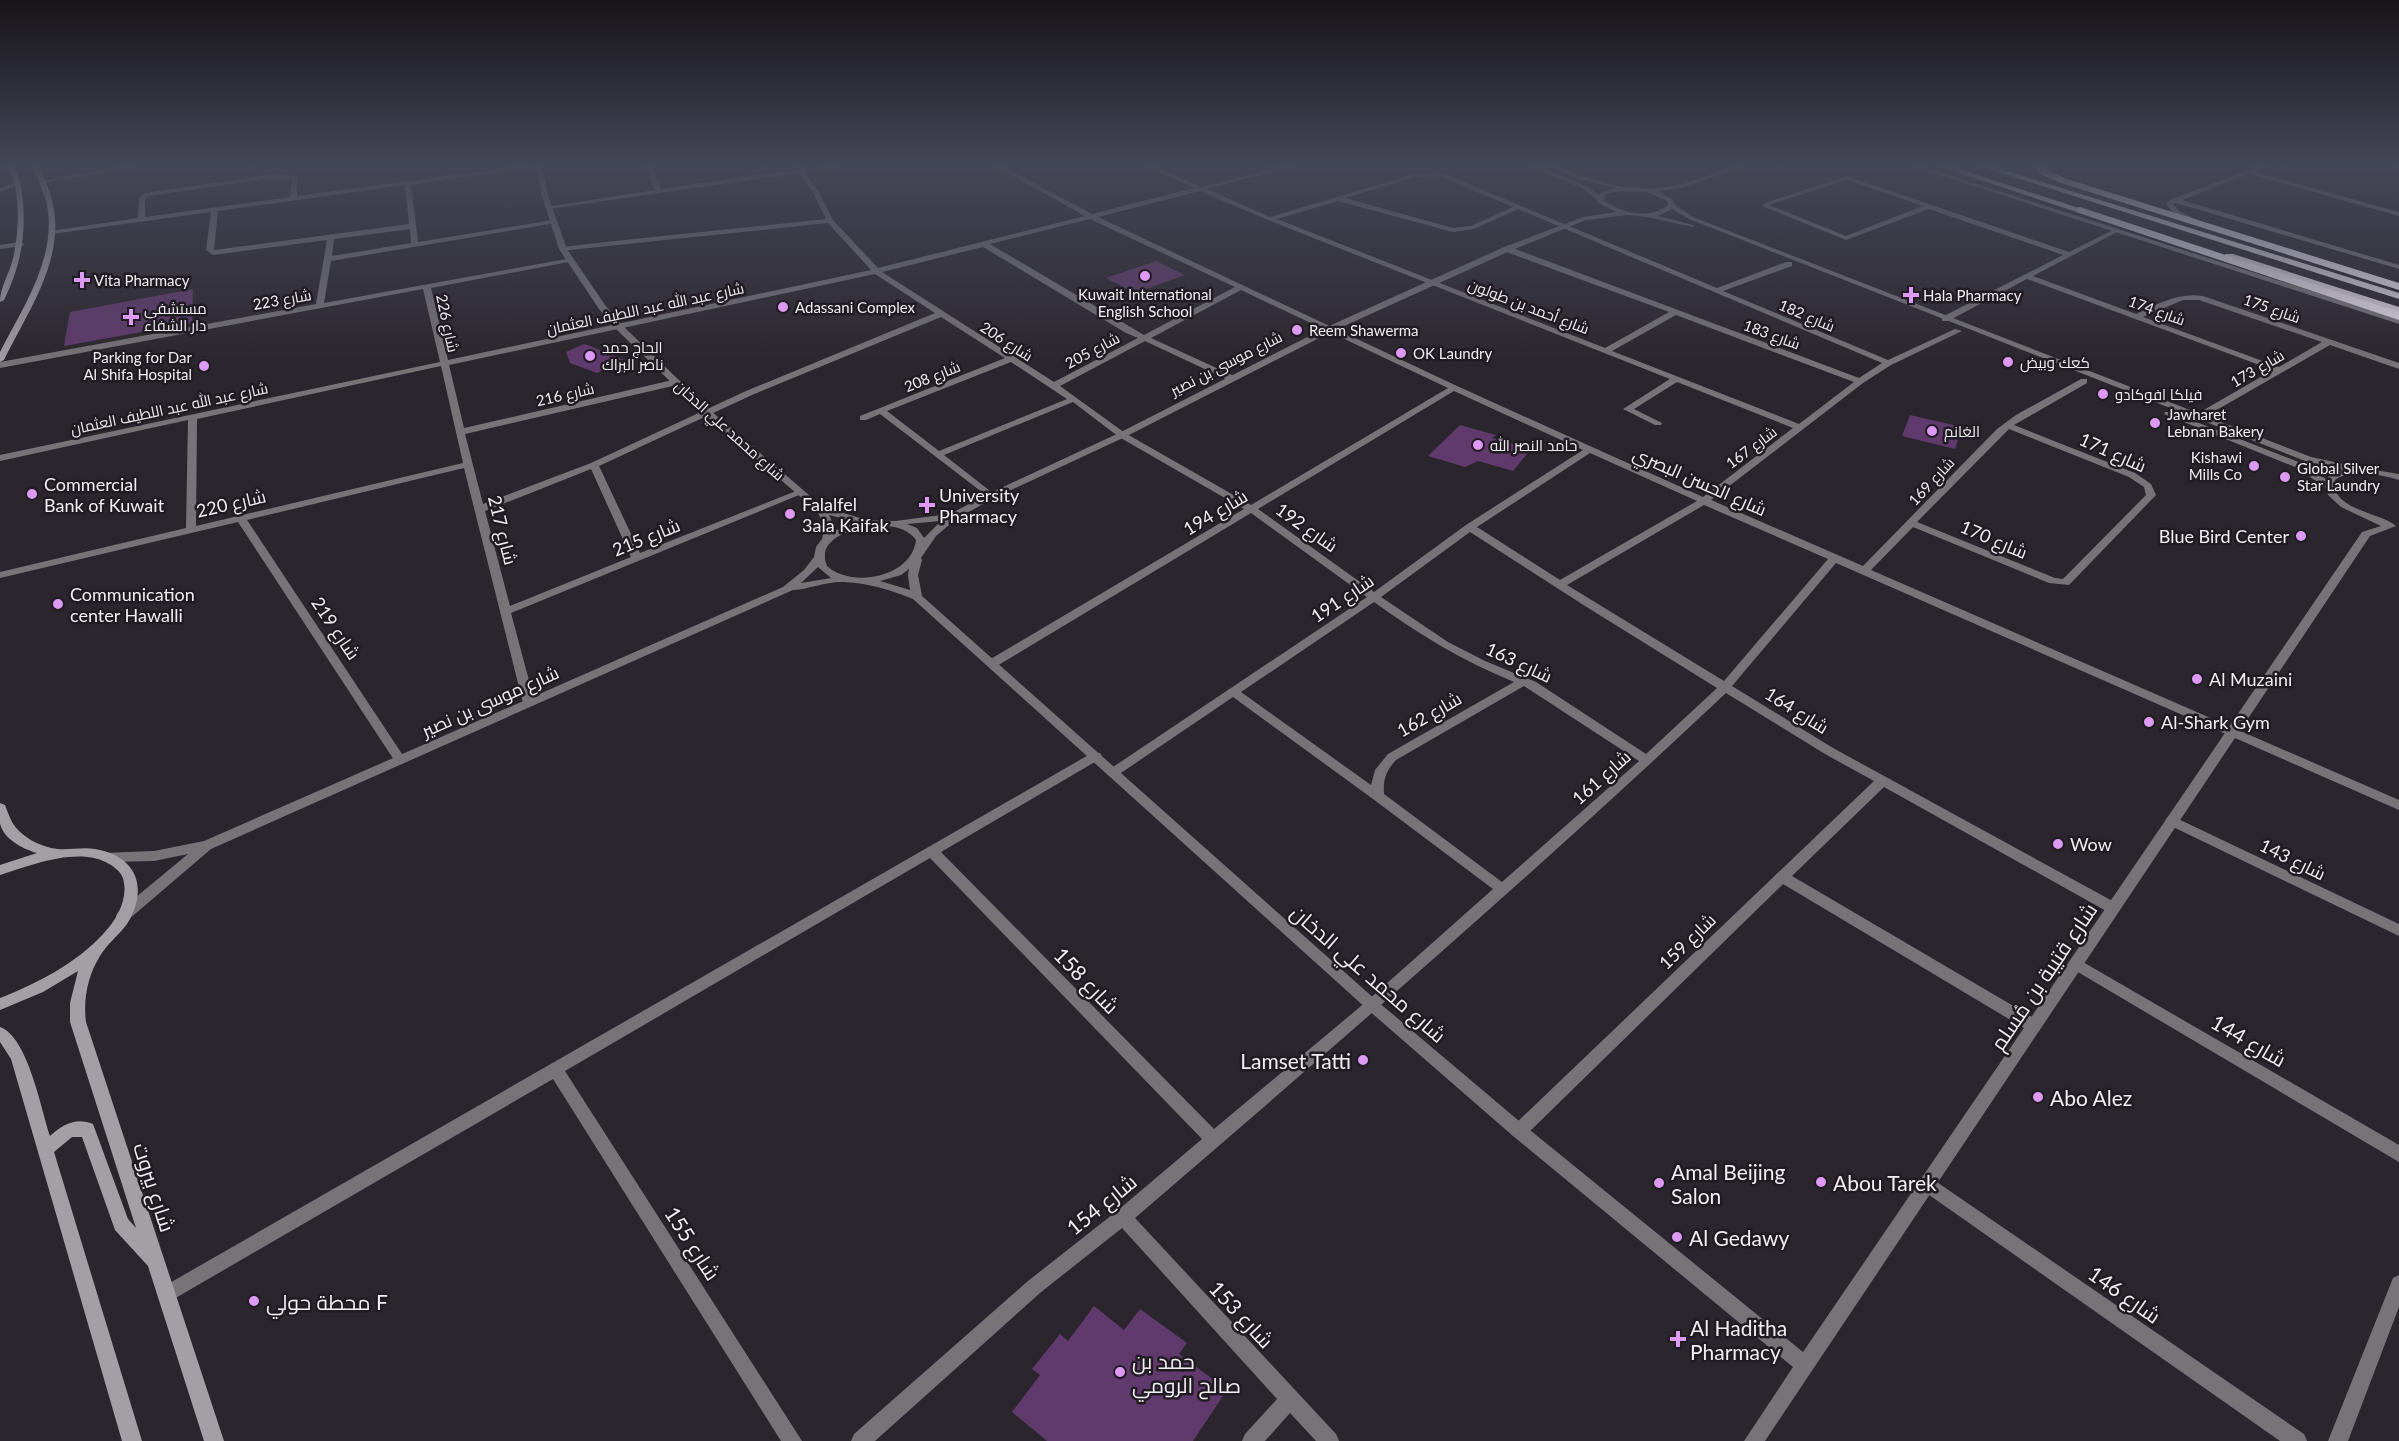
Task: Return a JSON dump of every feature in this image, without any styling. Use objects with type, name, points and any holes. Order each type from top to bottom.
[{"type":"highway","points":[[2150,233],[2399,316]]},
{"type":"highway","points":[[2153,233],[2399,311]]},
{"type":"highway","points":[[2199,233],[2399,296]]},
{"type":"highway","points":[[2217,233],[2399,288]]},
{"type":"highway","points":[[2231,233],[2399,288]]},
{"type":"main road","points":[[0,300],[11,279],[21,233]]},
{"type":"main road","points":[[0,360],[44,272],[52,233]]},
{"type":"main road","points":[[0,808],[6,826],[17,840],[35,848],[60,854]]},
{"type":"main road","points":[[0,870],[39,857],[60,854],[93,854],[118,862],[126,870],[130,879],[129,903],[123,916],[97,948],[53,979],[0,1004]]},
{"type":"main road","name":"شارع بيروت","points":[[97,948],[85,972],[78,994],[78,1022],[214,1441]]},
{"type":"main road","points":[[0,1033],[8,1039],[18,1057],[132,1441]]},
{"type":"main road","points":[[46,1149],[69,1130],[87,1129],[121,1224],[156,1262]]},
{"type":"street","points":[[212,233],[210,250],[213,253],[363,233]]},
{"type":"street","points":[[414,233],[415,245]]},
{"type":"street","points":[[328,260],[486,233]]},
{"type":"street","name":"شارع محمد علي الدخان","points":[[557,233],[569,260],[619,327],[708,413],[820,509],[870,522]]},
{"type":"street","points":[[563,249],[672,235],[707,233]]},
{"type":"street","name":"شارع 206","points":[[841,233],[876,271],[1074,399],[1122,435]]},
{"type":"street","name":"شارع عبد الله عبد اللطيف العثمان","points":[[0,458],[876,271],[1028,233]]},
{"type":"street","name":"شارع الحسن البصري","points":[[1126,233],[1589,450],[2399,805]]},
{"type":"street","name":"شارع أحمد بن طولون","points":[[1306,233],[1801,428]]},
{"type":"street","name":"شارع موسى بن نصير","points":[[106,857],[154,856],[207,845],[787,589],[821,581],[864,580],[896,574],[920,554],[932,534],[952,517],[991,496],[1122,435],[1330,329],[1547,233]]},
{"type":"street","name":"شارع 182","points":[[1578,233],[1888,363]]},
{"type":"street","points":[[1710,233],[2298,465],[2328,485],[2333,494],[2354,510],[2395,527]]},
{"type":"street","points":[[1727,233],[2316,462],[2397,475]]},
{"type":"street","points":[[1833,233],[1846,238],[1858,233]]},
{"type":"street","points":[[2008,233],[2067,254]]},
{"type":"street","points":[[1944,319],[2110,233]]},
{"type":"street","points":[[2127,233],[2399,322]]},
{"type":"street","points":[[2285,233],[2399,267]]},
{"type":"street","points":[[320,306],[331,238]]},
{"type":"street","points":[[0,247],[20,244]]},
{"type":"street","points":[[986,244],[1144,338],[1231,378]]},
{"type":"street","name":"شارع 183","points":[[1507,249],[1860,381]]},
{"type":"street","points":[[2388,264],[2399,257]]},
{"type":"street","name":"شارع 223","points":[[0,365],[569,260]]},
{"type":"street","name":"شارع 182","points":[[1716,291],[1789,264]]},
{"type":"street","name":"شارع 174","points":[[2025,276],[2280,370]]},
{"type":"street","name":"شارع 226","points":[[427,288],[443,364]]},
{"type":"street","name":"شارع 205","points":[[1054,386],[1239,288]]},
{"type":"street","name":"شارع 175","points":[[2137,317],[2172,301],[2195,297],[2399,366]]},
{"type":"street","points":[[1606,351],[1675,312]]},
{"type":"street","points":[[480,509],[594,465],[749,393],[941,314]]},
{"type":"street","name":"شارع 167","points":[[1559,585],[1704,501],[1860,381],[1888,363],[1958,331]]},
{"type":"street","name":"شارع 173","points":[[2198,417],[2329,342]]},
{"type":"street","name":"شارع 208","points":[[863,418],[1011,359]]},
{"type":"street","name":"شارع 217","points":[[443,364],[529,703]]},
{"type":"street","points":[[1658,423],[1627,409],[1676,378]]},
{"type":"street","name":"شارع 169","points":[[1865,570],[1989,440],[2007,425],[2084,381]]},
{"type":"street","name":"شارع 216","points":[[460,432],[677,382]]},
{"type":"street","name":"شارع 194","points":[[993,663],[1454,388]]},
{"type":"street","points":[[937,455],[1074,399]]},
{"type":"street","points":[[881,411],[991,496]]},
{"type":"street","points":[[191,530],[194,417]]},
{"type":"street","name":"شارع 171","points":[[2007,425],[2132,475],[2152,491],[2151,495],[2065,583]]},
{"type":"street","name":"شارع 192","points":[[1122,435],[1252,508],[1375,596]]},
{"type":"street","name":"شارع 191","points":[[1113,772],[1375,596],[1470,527],[1589,450]]},
{"type":"street","name":"شارع 220","points":[[0,575],[469,464]]},
{"type":"street","points":[[594,465],[637,558]]},
{"type":"street","points":[[2328,485],[2337,474],[2361,471]]},
{"type":"street","name":"شارع 215","points":[[506,611],[800,493]]},
{"type":"street","points":[[820,509],[829,524],[826,542]]},
{"type":"street","points":[[2354,510],[2363,522],[2366,534],[2395,527]]},
{"type":"street","name":"شارع موسى بن نصير","points":[[870,522],[914,522],[952,517]]},
{"type":"street","name":"شارع 219","points":[[241,518],[399,760]]},
{"type":"street","points":[[826,542],[840,531],[870,522]]},
{"type":"street","points":[[885,522],[898,524],[918,534],[922,542],[913,575],[917,597]]},
{"type":"street","name":"شارع 170","points":[[1912,523],[2052,581],[2065,583]]},
{"type":"street","name":"شارع 164","points":[[1470,527],[1559,585],[1829,751],[2113,908]]},
{"type":"street","name":"شارع قتيبة بن مُسلم","points":[[1754,1441],[2366,534]]},
{"type":"street","name":"شارع موسى بن نصير","points":[[787,589],[808,572],[819,558],[821,548],[826,542]]},
{"type":"street","name":"شارع 161","points":[[1372,1005],[1647,760],[1725,687],[1835,557]]},
{"type":"street","points":[[819,558],[823,567],[832,574],[846,579]]},
{"type":"street","name":"شارع محمد علي الدخان","points":[[864,580],[892,586],[917,597],[1372,1005],[1519,1131],[1805,1365]]},
{"type":"street","name":"شارع 163","points":[[1375,596],[1406,620],[1461,655],[1524,681],[1647,760]]},
{"type":"street","name":"شارع 162","points":[[1378,796],[1377,780],[1381,768],[1392,757],[1524,681]]},
{"type":"street","points":[[1232,691],[1502,889]]},
{"type":"street","points":[[167,1294],[1096,756]]},
{"type":"street","name":"شارع 159","points":[[1519,1131],[1883,780]]},
{"type":"street","name":"شارع 143","points":[[2172,821],[2399,930]]},
{"type":"street","name":"شارع موسى بن نصير","points":[[123,916],[207,845]]},
{"type":"street","name":"شارع 158","points":[[931,851],[1213,1139]]},
{"type":"street","points":[[1782,877],[2034,1026]]},
{"type":"street","name":"شارع 144","points":[[2076,964],[2399,1154]]},
{"type":"street","name":"شارع 154","points":[[861,1441],[1034,1287],[1123,1217],[1372,1005]]},
{"type":"street","name":"شارع 155","points":[[555,1069],[792,1441]]},
{"type":"street","name":"شارع 146","points":[[1928,1184],[2297,1441]]},
{"type":"street","name":"شارع 153","points":[[1123,1217],[1329,1441]]},
{"type":"street","points":[[2338,1441],[2399,1284]]},
{"type":"street","points":[[1252,1441],[1290,1399]]},
{"type":"building","name":"Kuwait International English School","points":[[1156,261],[1185,275],[1135,293],[1106,278]]},
{"type":"building","name":"مستشفى دار الشفاء","points":[[193,289],[192,323],[64,346],[70,312]]},
{"type":"building","name":"الحاج حمد ناصر البراك","points":[[584,344],[624,360],[597,373],[570,363],[566,352]]},
{"type":"building","name":"الغانم","points":[[1910,415],[1962,427],[1955,449],[1902,436]]},
{"type":"building","name":"حامد النصر الله","points":[[1460,425],[1496,435],[1492,438],[1531,449],[1513,471],[1478,461],[1465,467],[1428,456]]},
{"type":"building","name":"حمد بن صالح الرومي","points":[[1094,1306],[1124,1330],[1140,1309],[1187,1343],[1179,1354],[1227,1390],[1193,1441],[1047,1441],[1012,1412],[1040,1375],[1032,1369],[1060,1334],[1068,1341]]},
{"type":"place","name":"Kuwait International English School","points":[[1145,276]]},
{"type":"place","name":"Vita Pharmacy","points":[[82,280]]},
{"type":"place","name":"Hala Pharmacy","points":[[1911,295]]},
{"type":"place","name":"Adassani Complex","points":[[783,307]]},
{"type":"place","name":"مستشفى دار الشفاء","points":[[131,317]]},
{"type":"place","name":"Reem Shawerma","points":[[1297,330]]},
{"type":"place","name":"OK Laundry","points":[[1401,353]]},
{"type":"place","name":"الحاج حمد ناصر البراك","points":[[590,356]]},
{"type":"place","name":"كعك وبيض","points":[[2008,362]]},
{"type":"place","name":"Parking for Dar Al Shifa Hospital","points":[[204,366]]},
{"type":"place","name":"فيلكا افوكادو","points":[[2103,394]]},
{"type":"place","name":"Jawharet Lebnan Bakery","points":[[2155,423]]},
{"type":"place","name":"الغانم","points":[[1932,431]]},
{"type":"place","name":"حامد النصر الله","points":[[1478,445]]},
{"type":"place","name":"Kishawi Mills Co","points":[[2254,466]]},
{"type":"place","name":"Global Silver Star Laundry","points":[[2285,477]]},
{"type":"place","name":"Commercial Bank of Kuwait","points":[[32,494]]},
{"type":"place","name":"University Pharmacy","points":[[927,505]]},
{"type":"place","name":"Falalfel 3ala Kaifak","points":[[790,514]]},
{"type":"place","name":"Blue Bird Center","points":[[2301,536]]},
{"type":"place","name":"Communication center Hawalli","points":[[58,604]]},
{"type":"place","name":"Al Muzaini","points":[[2197,679]]},
{"type":"place","name":"Al-Shark Gym","points":[[2149,722]]},
{"type":"place","name":"Wow","points":[[2058,844]]},
{"type":"place","name":"Lamset Tatti","points":[[1363,1060]]},
{"type":"place","name":"Abo Alez","points":[[2038,1097]]},
{"type":"place","name":"Abou Tarek","points":[[1821,1182]]},
{"type":"place","name":"Amal Beijing Salon","points":[[1659,1183]]},
{"type":"place","name":"Al Gedawy","points":[[1677,1237]]},
{"type":"place","name":"محطة حولي F","points":[[254,1301]]},
{"type":"place","name":"Al Haditha Pharmacy","points":[[1678,1339]]},
{"type":"place","name":"حمد بن صالح الرومي","points":[[1120,1372]]}]
